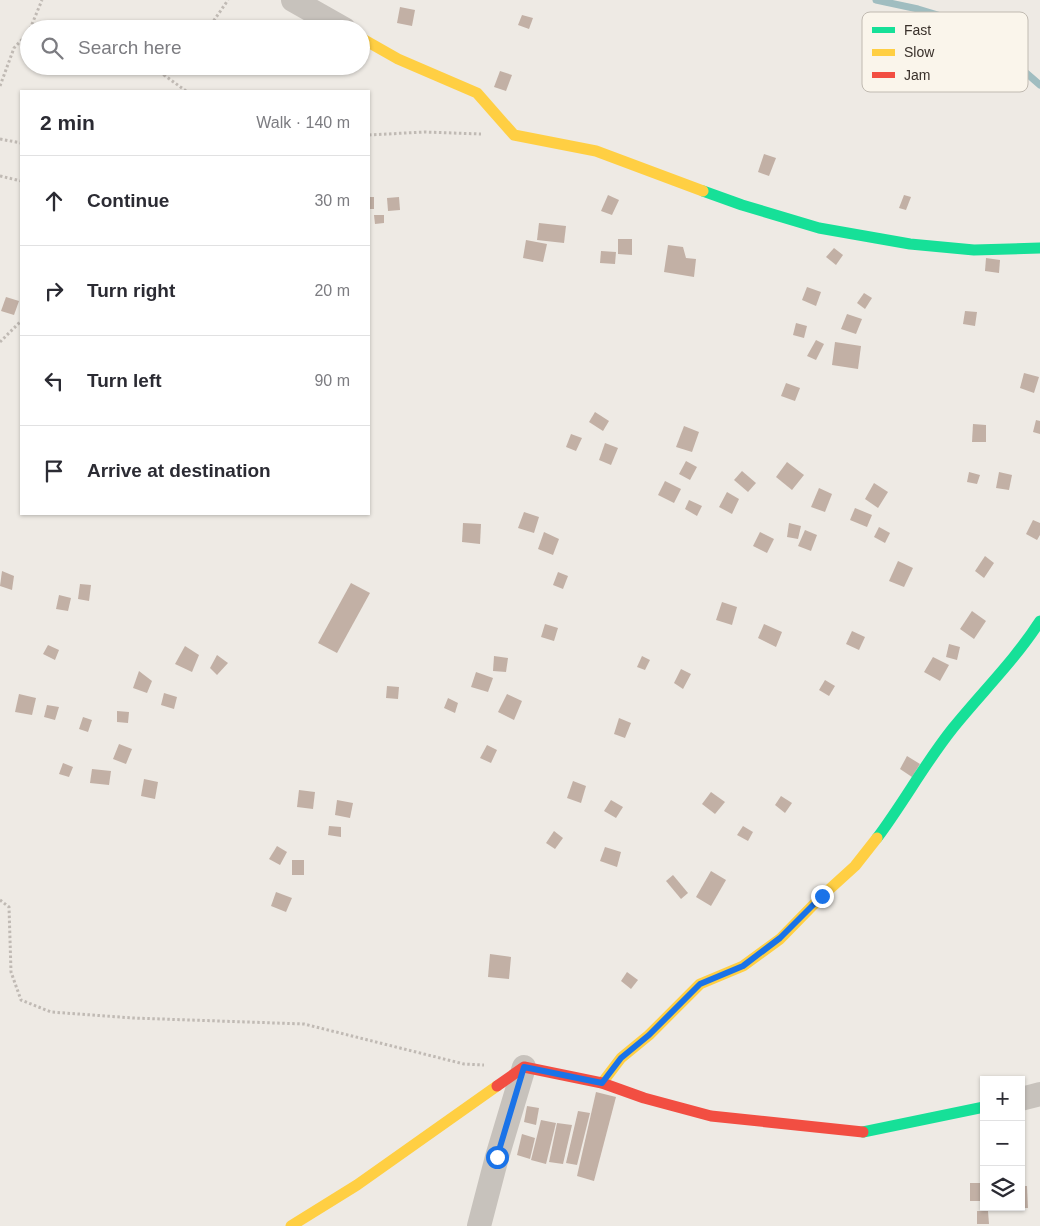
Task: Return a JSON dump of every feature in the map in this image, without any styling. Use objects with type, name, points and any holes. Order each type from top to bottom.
[{"type":"street","points":[[293,0],[328,20]]},
{"type":"street","points":[[370,43],[398,58],[477,94],[514,136],[596,151],[742,206],[819,228],[910,244],[974,250],[1040,248]]},
{"type":"street","points":[[602,1083],[621,1058],[649,1035],[700,984],[743,966],[780,938],[854,866],[884,828],[913,783],[953,728],[1027,641],[1040,621]]},
{"type":"street","points":[[480,1226],[497,1157],[524,1067]]},
{"type":"street","points":[[291,1226],[357,1185],[524,1067],[602,1083],[644,1098],[711,1116],[864,1132],[980,1108]]},
{"type":"street","points":[[1025,1098],[1040,1094]]},
{"type":"path","points":[[33,20],[42,0]]},
{"type":"path","points":[[214,20],[228,0]]},
{"type":"path","points":[[0,86],[14,48],[20,41]]},
{"type":"path","points":[[164,75],[185,90]]},
{"type":"path","points":[[370,135],[424,132],[514,136]]},
{"type":"path","points":[[0,139],[20,143]]},
{"type":"path","points":[[0,176],[20,181]]},
{"type":"path","points":[[0,342],[20,321]]},
{"type":"path","points":[[0,900],[9,907],[11,972],[21,1000],[51,1012],[133,1018],[304,1024],[464,1064],[484,1065]]},
{"type":"building","points":[[400,7],[415,10],[412,26],[397,23]]},
{"type":"building","points":[[522,15],[533,18],[529,29],[518,25]]},
{"type":"building","points":[[500,71],[512,75],[506,91],[494,87]]},
{"type":"building","points":[[764,154],[776,158],[769,176],[758,172]]},
{"type":"building","points":[[608,195],[619,200],[612,215],[601,211]]},
{"type":"building","points":[[904,195],[911,197],[906,210],[899,208]]},
{"type":"building","points":[[370,197],[374,197],[374,209],[370,209]]},
{"type":"building","points":[[399,197],[400,210],[388,211],[387,198]]},
{"type":"building","points":[[374,215],[384,215],[384,223],[375,224]]},
{"type":"building","points":[[539,223],[566,226],[564,243],[537,240]]},
{"type":"building","points":[[618,239],[632,239],[632,255],[618,254]]},
{"type":"building","points":[[526,240],[547,244],[543,262],[523,258]]},
{"type":"building","points":[[668,245],[683,247],[686,258],[696,259],[694,277],[664,272]]},
{"type":"building","points":[[834,248],[843,255],[836,265],[826,257]]},
{"type":"building","points":[[601,251],[616,252],[615,264],[600,263]]},
{"type":"building","points":[[986,258],[1000,260],[999,273],[985,271]]},
{"type":"building","points":[[807,287],[821,292],[816,306],[802,300]]},
{"type":"building","points":[[864,293],[872,298],[865,309],[857,303]]},
{"type":"building","points":[[6,297],[19,301],[14,315],[1,311]]},
{"type":"building","points":[[965,311],[977,312],[975,326],[963,324]]},
{"type":"building","points":[[847,314],[862,319],[856,334],[841,329]]},
{"type":"building","points":[[796,323],[807,326],[804,338],[793,335]]},
{"type":"building","points":[[816,340],[824,344],[816,360],[807,356]]},
{"type":"building","points":[[835,342],[861,346],[858,369],[832,365]]},
{"type":"building","points":[[1024,373],[1039,377],[1034,393],[1020,388]]},
{"type":"building","points":[[786,383],[800,388],[795,401],[781,396]]},
{"type":"building","points":[[595,412],[609,421],[603,431],[589,422]]},
{"type":"building","points":[[1036,420],[1040,421],[1040,434],[1033,432]]},
{"type":"building","points":[[973,424],[986,425],[986,442],[972,442]]},
{"type":"building","points":[[684,426],[699,432],[692,452],[676,447]]},
{"type":"building","points":[[571,434],[582,438],[576,451],[566,447]]},
{"type":"building","points":[[605,443],[618,448],[611,465],[599,460]]},
{"type":"building","points":[[686,461],[697,467],[690,480],[679,474]]},
{"type":"building","points":[[787,462],[804,475],[792,490],[776,477]]},
{"type":"building","points":[[742,471],[756,483],[748,492],[734,480]]},
{"type":"building","points":[[969,472],[980,475],[977,484],[967,482]]},
{"type":"building","points":[[999,472],[1012,475],[1009,490],[996,488]]},
{"type":"building","points":[[665,481],[681,489],[674,503],[658,495]]},
{"type":"building","points":[[874,483],[888,492],[878,508],[865,499]]},
{"type":"building","points":[[819,488],[832,494],[825,512],[811,507]]},
{"type":"building","points":[[727,492],[739,499],[732,514],[719,507]]},
{"type":"building","points":[[689,500],[702,506],[697,516],[685,509]]},
{"type":"building","points":[[855,508],[872,515],[867,527],[850,520]]},
{"type":"building","points":[[524,512],[539,517],[534,533],[518,528]]},
{"type":"building","points":[[1033,520],[1040,523],[1040,535],[1037,540],[1026,534]]},
{"type":"building","points":[[463,523],[481,524],[480,544],[462,542]]},
{"type":"building","points":[[789,523],[801,526],[798,539],[787,537]]},
{"type":"building","points":[[879,527],[890,533],[885,543],[874,537]]},
{"type":"building","points":[[805,530],[817,535],[811,551],[798,546]]},
{"type":"building","points":[[544,532],[559,539],[553,555],[538,549]]},
{"type":"building","points":[[760,532],[774,539],[767,553],[753,546]]},
{"type":"building","points":[[985,556],[994,563],[984,578],[975,571]]},
{"type":"building","points":[[898,561],[913,568],[904,587],[889,581]]},
{"type":"building","points":[[2,571],[14,576],[12,590],[0,586]]},
{"type":"building","points":[[558,572],[568,576],[563,589],[553,585]]},
{"type":"building","points":[[351,583],[370,593],[337,653],[318,643]]},
{"type":"building","points":[[80,584],[91,585],[89,601],[78,599]]},
{"type":"building","points":[[59,595],[71,598],[68,611],[56,609]]},
{"type":"building","points":[[722,602],[737,607],[732,625],[716,620]]},
{"type":"building","points":[[972,611],[986,621],[974,639],[960,629]]},
{"type":"building","points":[[545,624],[558,628],[554,641],[541,637]]},
{"type":"building","points":[[764,624],[782,632],[776,647],[758,638]]},
{"type":"building","points":[[852,631],[865,637],[859,650],[846,644]]},
{"type":"building","points":[[949,644],[960,647],[957,660],[946,657]]},
{"type":"building","points":[[48,645],[59,650],[55,660],[43,654]]},
{"type":"building","points":[[185,646],[199,655],[192,672],[175,664]]},
{"type":"building","points":[[217,655],[228,663],[217,675],[210,668]]},
{"type":"building","points":[[494,656],[508,658],[506,672],[493,671]]},
{"type":"building","points":[[642,656],[650,660],[645,670],[637,667]]},
{"type":"building","points":[[933,657],[949,665],[940,681],[924,672]]},
{"type":"building","points":[[681,669],[691,674],[683,689],[674,683]]},
{"type":"building","points":[[139,671],[152,681],[147,693],[133,688]]},
{"type":"building","points":[[476,672],[493,678],[488,692],[471,687]]},
{"type":"building","points":[[825,680],[835,686],[829,696],[819,690]]},
{"type":"building","points":[[387,686],[399,687],[398,699],[386,698]]},
{"type":"building","points":[[164,693],[177,697],[174,709],[161,705]]},
{"type":"building","points":[[19,694],[36,698],[32,715],[15,712]]},
{"type":"building","points":[[507,694],[522,701],[514,720],[498,712]]},
{"type":"building","points":[[448,698],[458,703],[455,713],[444,708]]},
{"type":"building","points":[[47,705],[59,707],[55,720],[44,717]]},
{"type":"building","points":[[117,711],[129,712],[128,723],[117,722]]},
{"type":"building","points":[[83,717],[92,720],[88,732],[79,729]]},
{"type":"building","points":[[619,718],[631,723],[625,738],[614,734]]},
{"type":"building","points":[[119,744],[132,749],[126,764],[113,759]]},
{"type":"building","points":[[487,745],[497,750],[491,763],[480,758]]},
{"type":"building","points":[[907,756],[920,764],[912,777],[900,769]]},
{"type":"building","points":[[63,763],[73,767],[69,777],[59,774]]},
{"type":"building","points":[[92,769],[111,771],[109,785],[90,783]]},
{"type":"building","points":[[144,779],[158,782],[155,799],[141,796]]},
{"type":"building","points":[[573,781],[586,786],[581,803],[567,798]]},
{"type":"building","points":[[299,790],[315,792],[313,809],[297,807]]},
{"type":"building","points":[[711,792],[725,802],[715,814],[702,804]]},
{"type":"building","points":[[781,796],[792,803],[785,813],[775,805]]},
{"type":"building","points":[[337,800],[353,803],[350,818],[335,815]]},
{"type":"building","points":[[611,800],[623,807],[616,818],[604,811]]},
{"type":"building","points":[[329,826],[341,827],[341,837],[328,835]]},
{"type":"building","points":[[743,826],[753,832],[748,841],[737,835]]},
{"type":"building","points":[[554,831],[563,838],[555,849],[546,843]]},
{"type":"building","points":[[277,846],[287,852],[280,865],[269,859]]},
{"type":"building","points":[[605,847],[621,852],[617,867],[600,861]]},
{"type":"building","points":[[292,860],[304,860],[304,875],[292,875]]},
{"type":"building","points":[[711,871],[726,880],[711,906],[696,897]]},
{"type":"building","points":[[673,875],[688,893],[681,899],[666,881]]},
{"type":"building","points":[[276,892],[292,898],[286,912],[271,906]]},
{"type":"building","points":[[490,954],[511,957],[509,979],[488,977]]},
{"type":"building","points":[[627,972],[638,980],[631,989],[621,981]]},
{"type":"building","points":[[596,1092],[616,1097],[594,1181],[577,1176]]},
{"type":"building","points":[[527,1106],[539,1108],[536,1125],[524,1122]]},
{"type":"building","points":[[578,1111],[590,1113],[577,1165],[566,1163]]},
{"type":"building","points":[[541,1120],[556,1123],[546,1164],[531,1160]]},
{"type":"building","points":[[557,1123],[572,1125],[563,1164],[549,1162]]},
{"type":"building","points":[[522,1134],[535,1138],[530,1159],[517,1155]]},
{"type":"building","points":[[970,1183],[980,1183],[980,1201],[970,1201]]},
{"type":"building","points":[[1025,1186],[1027,1186],[1028,1208],[1025,1208]]},
{"type":"building","points":[[977,1211],[988,1211],[989,1224],[977,1224]]},
{"type":"waterway","points":[[876,0],[928,12]]},
{"type":"waterway","points":[[1028,75],[1040,85]]},
{"type":"traffic: fast","points":[[703,191],[819,228],[910,244],[974,250],[1040,248]]},
{"type":"traffic: fast","points":[[877,838],[943,741],[1009,663],[1040,621]]},
{"type":"traffic: fast","points":[[863,1132],[980,1108]]},
{"type":"traffic: slow","points":[[370,43],[398,59],[477,93],[514,135],[596,151],[703,191]]},
{"type":"traffic: slow","points":[[602,1083],[621,1058],[649,1035],[700,984],[743,966],[780,939],[822,896],[855,866],[877,838]]},
{"type":"traffic: slow","points":[[291,1226],[357,1185],[497,1086]]},
{"type":"traffic: jam","points":[[497,1086],[524,1067],[602,1083],[644,1098],[711,1116],[863,1132]]},
{"type":"route","points":[[497,1157],[524,1067],[602,1083],[621,1058],[649,1035],[700,984],[743,966],[780,938],[822,896]]}]
